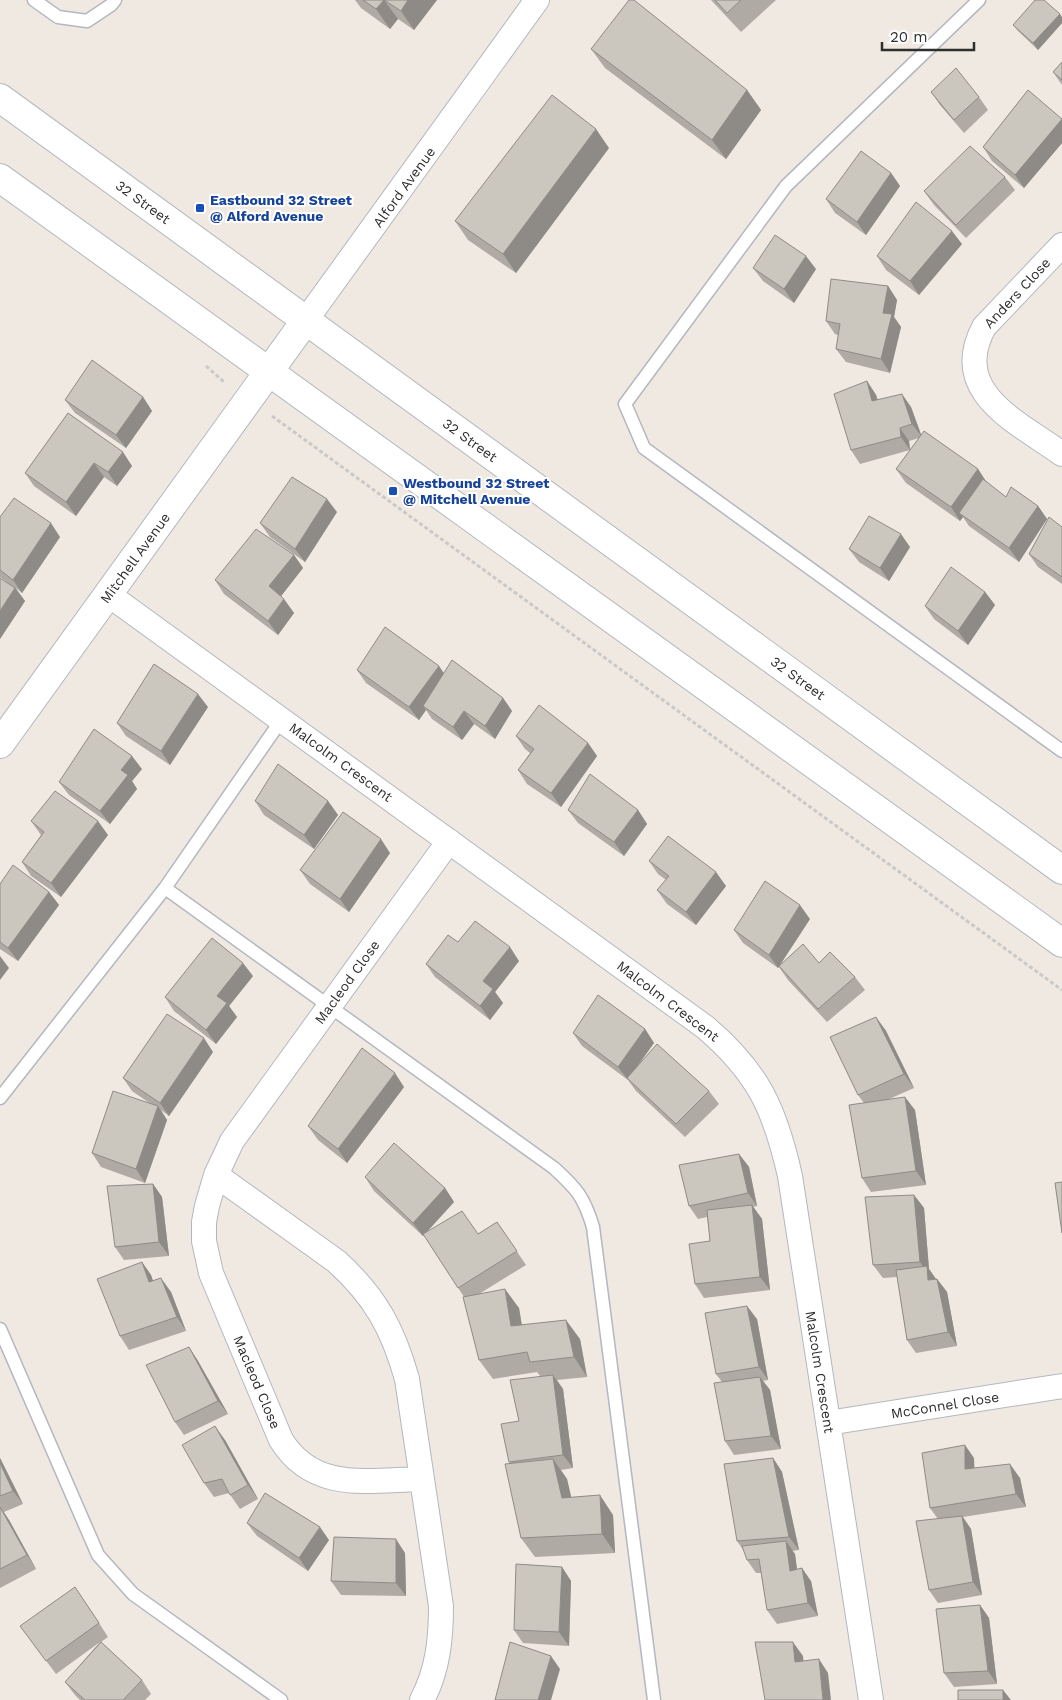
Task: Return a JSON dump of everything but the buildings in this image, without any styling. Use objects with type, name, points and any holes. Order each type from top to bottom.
[{"type":"main road","name":"32 Street","points":[[0,98],[1062,870]]},
{"type":"main road","points":[[0,178],[1062,943]]},
{"type":"main road","name":"Alford Avenue","points":[[268,372],[306,320]]},
{"type":"main road","name":"Mitchell Avenue","points":[[0,744],[268,372]]},
{"type":"street","name":"Alford Avenue","points":[[306,320],[537,0]]},
{"type":"street","name":"Anders Close","points":[[1062,244],[984,327],[976,341],[974,362],[978,381],[985,396],[1062,454]]},
{"type":"street","name":"Malcolm Crescent","points":[[109,595],[705,1027],[738,1058],[751,1074],[764,1093],[775,1120],[790,1176],[871,1700]]},
{"type":"street","name":"Macleod Close","points":[[422,1479],[338,1480],[324,1477],[308,1469],[287,1450],[274,1423],[206,1257],[204,1222],[216,1175],[232,1141],[449,841]]},
{"type":"street","points":[[216,1175],[336,1260],[372,1299],[385,1319],[399,1351],[407,1379],[441,1606],[440,1646],[435,1668],[422,1700]]},
{"type":"street","name":"McConnel Close","points":[[828,1423],[1062,1386]]},
{"type":"lane","points":[[34,0],[58,17],[87,21],[111,5],[115,0]]},
{"type":"lane","points":[[978,0],[786,186],[625,404],[644,448],[1062,751]]},
{"type":"lane","points":[[0,1098],[165,888],[282,719]]},
{"type":"lane","points":[[165,888],[554,1168],[572,1184],[586,1202],[593,1227],[654,1700]]},
{"type":"lane","points":[[0,1329],[98,1555],[133,1594],[281,1700]]},
{"type":"path","points":[[278,421],[1062,990]]},
{"type":"place","name":"Eastbound 32 Street @ Alford Avenue","points":[[200,208]]},
{"type":"place","name":"Westbound 32 Street @ Mitchell Avenue","points":[[393,491]]}]
